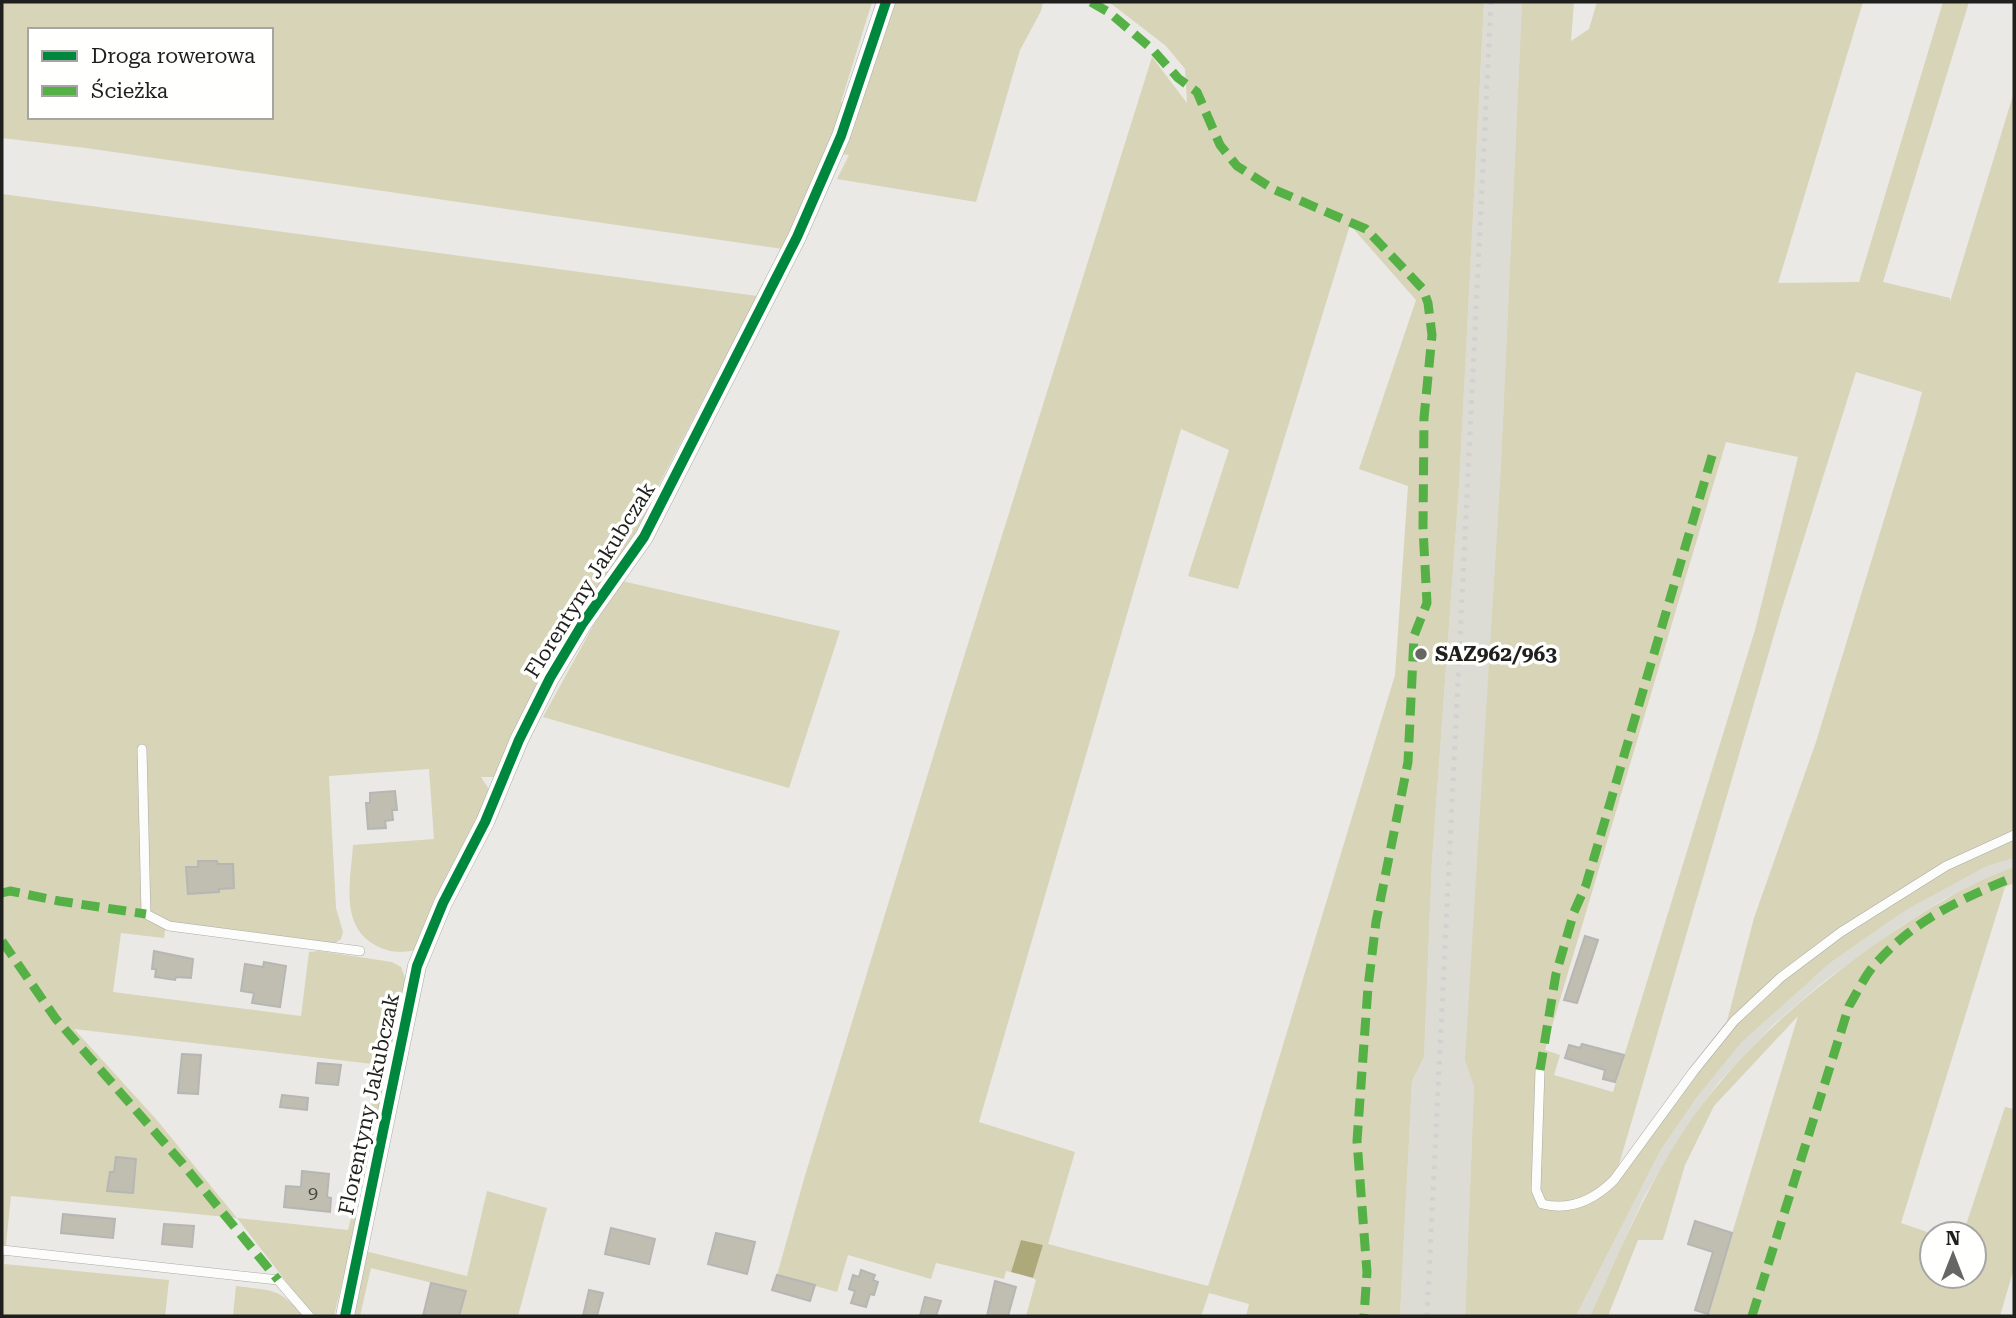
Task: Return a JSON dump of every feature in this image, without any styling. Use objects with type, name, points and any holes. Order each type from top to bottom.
[{"type":"street","name":"Florentyny Jakubczak","points":[[345,1316],[417,966],[443,903],[485,822],[519,740],[550,678],[583,623],[644,537],[797,237],[841,136],[886,2]]},
{"type":"lane","points":[[142,748],[146,914],[169,926],[360,951]]},
{"type":"lane","points":[[1540,1070],[1536,1190],[1542,1203],[1567,1207],[1599,1195],[1614,1180],[1734,1021],[1780,978],[1841,932],[1945,866],[2014,835]]},
{"type":"lane","points":[[2,1250],[278,1280],[309,1316]]},
{"type":"shaded area","points":[[2,2],[872,2],[841,102],[855,106],[895,2],[1043,2],[1020,50],[976,202],[837,179],[849,155],[825,152],[783,249],[2,138]]},
{"type":"shaded area","points":[[1109,2],[1484,2],[1459,487],[1432,861],[1424,1057],[1412,1081],[1400,1316],[1246,1316],[1249,1304],[1209,1293],[1201,1316],[1026,1316],[1043,1245],[1021,1240],[1011,1272],[1006,1271],[1004,1279],[936,1263],[931,1279],[848,1255],[837,1292],[777,1275],[952,695],[1152,57],[1187,103],[1185,69],[1166,46]],"holes":[[[1350,225],[1416,300],[1359,469],[1408,486],[1395,675],[1208,1286],[1048,1244],[1075,1152],[979,1122],[1181,429],[1229,450],[1188,576],[1238,589]]]},
{"type":"shaded area","points":[[1484,2],[1522,2],[1501,463],[1466,1060],[1474,1087],[1465,1316],[1400,1316],[1412,1081],[1424,1057],[1432,861],[1459,487]]},
{"type":"shaded area","points":[[1522,2],[1574,2],[1571,41],[1589,29],[1597,2],[1863,2],[1778,283],[1859,282],[1943,2],[1969,2],[1883,282],[1950,298],[1950,302],[2014,92],[2014,858],[1987,866],[1903,912],[1830,963],[1742,1042],[1697,1097],[1660,1151],[1576,1316],[1465,1316],[1474,1087],[1465,1060],[1501,463]],"holes":[[[1856,372],[1922,392],[1916,415],[1816,742],[1754,918],[1727,1021],[1691,1067],[1648,1133],[1618,1168],[1781,611]],[[1726,442],[1798,457],[1755,630],[1613,1092],[1554,1075],[1560,1055],[1545,1050]]]},
{"type":"shaded area","points":[[2,194],[757,296],[653,496],[640,527],[495,777],[481,777],[490,791],[417,950],[385,950],[364,936],[356,926],[352,914],[350,886],[353,845],[434,839],[429,769],[329,776],[336,908],[343,932],[341,939],[334,944],[166,924],[164,938],[121,933],[113,992],[301,1016],[309,952],[319,951],[392,962],[401,967],[407,983],[380,1119],[364,1117],[369,1113],[381,1065],[74,1029],[156,1119],[237,1218],[11,1196],[4,1264],[169,1280],[165,1316],[2,1316]]},
{"type":"shaded area","points":[[622,581],[840,631],[789,788],[543,717],[593,626]]},
{"type":"shaded area","points":[[2014,858],[2014,867],[1944,899],[1898,928],[1823,982],[1772,1026],[1718,1083],[1680,1136],[1644,1197],[1590,1316],[1576,1316],[1660,1151],[1697,1097],[1742,1042],[1830,963],[1903,912],[1987,866]]},
{"type":"shaded area","points":[[2014,867],[2014,883],[2005,887],[1901,1223],[1918,1229],[1918,1290],[1988,1290],[1988,1220],[1968,1220],[2005,1107],[2014,1109],[2014,1268],[2000,1316],[1707,1316],[1798,1016],[1714,1106],[1685,1165],[1663,1240],[1638,1240],[1608,1316],[1590,1316],[1632,1224],[1667,1158],[1699,1109],[1742,1058],[1814,990],[1867,950],[1938,904]]},
{"type":"shaded area","points":[[487,1191],[547,1208],[518,1316],[459,1316],[466,1291],[371,1268],[360,1316],[351,1316],[365,1251],[467,1276]]},
{"type":"shaded area","points":[[352,1214],[358,1216],[334,1316],[316,1316],[302,1302],[237,1218],[348,1230]]},
{"type":"shaded area","points":[[1021,1240],[1043,1245],[1033,1278],[1011,1272]]},
{"type":"shaded area","points":[[236,1286],[281,1295],[304,1316],[233,1316]]},
{"type":"building","points":[[395,791],[397,810],[392,810],[393,820],[385,821],[386,828],[368,829],[366,803],[370,803],[370,793]]},
{"type":"building","points":[[198,861],[233,864],[234,888],[188,894],[186,867],[198,867]]},
{"type":"building","points":[[1585,936],[1598,940],[1577,1003],[1564,1000]]},
{"type":"building","points":[[154,951],[193,959],[191,978],[176,977],[175,980],[155,977],[156,969],[152,969]]},
{"type":"building","points":[[264,962],[286,966],[280,1007],[252,1003],[254,993],[241,991],[245,964],[263,967]]},
{"type":"building","points":[[1582,1044],[1624,1055],[1615,1082],[1603,1079],[1605,1070],[1565,1058],[1569,1045],[1580,1048]]},
{"type":"building","points":[[182,1054],[201,1055],[198,1094],[178,1093]]},
{"type":"building","points":[[318,1063],[341,1065],[338,1085],[316,1083]]},
{"type":"building","points":[[282,1095],[308,1098],[307,1110],[280,1107]]},
{"type":"building","points":[[116,1157],[136,1159],[133,1193],[107,1191]]},
{"type":"building","points":[[302,1171],[329,1174],[327,1197],[331,1198],[330,1212],[284,1207],[286,1186],[301,1187]]},
{"type":"building","points":[[63,1214],[115,1219],[113,1238],[61,1233]]},
{"type":"building","points":[[1695,1221],[1732,1233],[1708,1314],[1695,1310],[1713,1252],[1688,1244]]},
{"type":"building","points":[[164,1224],[194,1226],[192,1247],[162,1244]]},
{"type":"building","points":[[611,1228],[655,1239],[649,1264],[605,1254]]},
{"type":"building","points":[[716,1233],[755,1242],[747,1274],[708,1264]]},
{"type":"building","points":[[861,1270],[875,1275],[873,1280],[878,1282],[866,1307],[851,1303],[855,1291],[849,1289],[853,1275],[859,1277]]},
{"type":"building","points":[[777,1275],[815,1285],[810,1301],[772,1290]]},
{"type":"building","points":[[995,1281],[1016,1287],[1008,1316],[987,1316]]},
{"type":"building","points":[[431,1283],[466,1291],[459,1316],[423,1316]]},
{"type":"building","points":[[589,1290],[603,1293],[597,1316],[583,1316]]},
{"type":"building","points":[[925,1297],[941,1301],[936,1316],[920,1316]]},
{"type":"railway","points":[[1427,1316],[1491,2]]},
{"type":"marked path","points":[[1091,2],[1110,13],[1153,50],[1178,78],[1197,92],[1220,145],[1237,166],[1273,189],[1366,229],[1423,289],[1428,303],[1432,335],[1424,418],[1423,528],[1427,603],[1414,636],[1408,762],[1376,922],[1368,987],[1357,1141],[1367,1272],[1364,1316]]},
{"type":"marked path","points":[[1540,1070],[1556,974],[1574,912],[1586,885],[1714,449]]},
{"type":"marked path","points":[[1752,1316],[1849,1006],[1862,982],[1874,966],[1908,933],[1941,911],[2014,877]]},
{"type":"marked path","points":[[2,893],[10,891],[146,914]]},
{"type":"marked path","points":[[2,941],[56,1019],[182,1163],[278,1280]]},
{"type":"cycle path","points":[[345,1316],[417,966],[443,903],[485,822],[519,740],[550,678],[583,623],[644,537],[797,237],[841,136],[886,2]]},
{"type":"place","name":"SAZ962/963","points":[[1421,654]]}]
